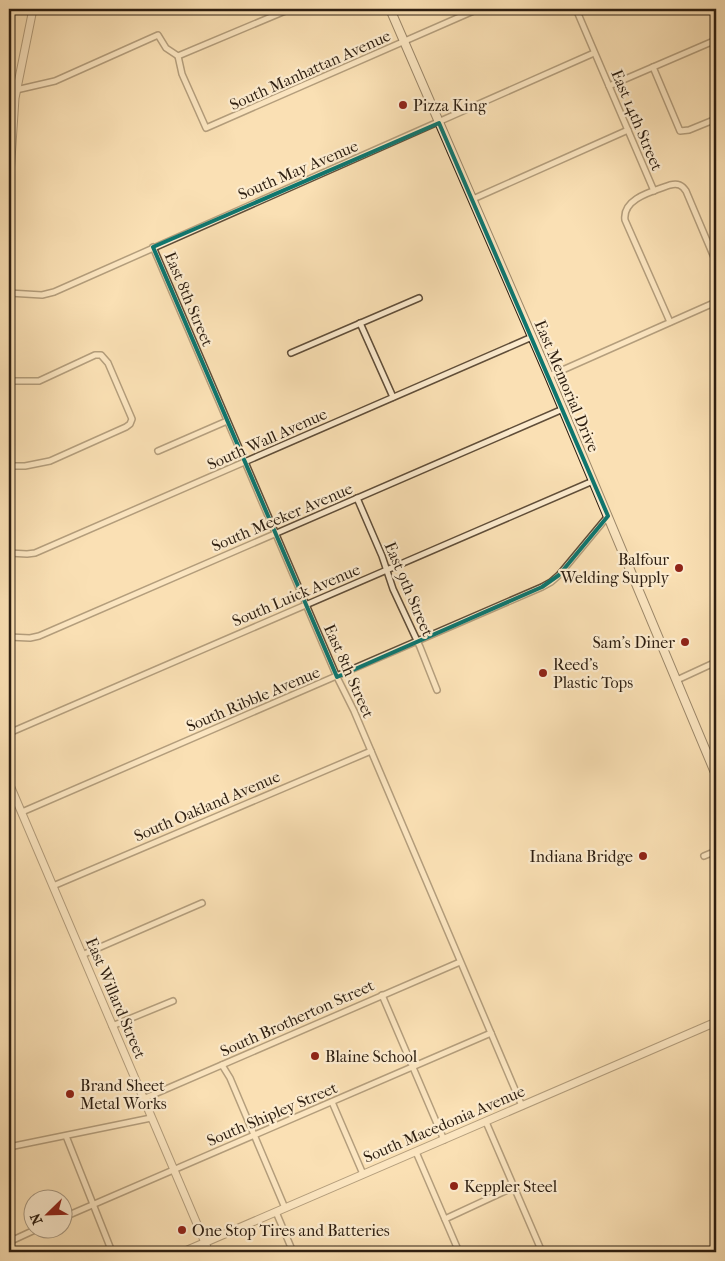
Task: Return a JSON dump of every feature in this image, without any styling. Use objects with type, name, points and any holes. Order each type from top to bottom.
[{"type":"main road","name":"East Memorial Drive","points":[[390,9],[549,376],[716,775]]},
{"type":"street","points":[[9,190],[16,90],[32,9]]},
{"type":"street","points":[[16,90],[55,80],[158,36],[166,48],[178,56],[290,9]]},
{"type":"street","name":"South Manhattan Avenue","points":[[178,56],[182,74],[206,128],[478,9]]},
{"type":"street","name":"East 14th Street","points":[[576,9],[654,191],[674,184],[684,187],[716,262]]},
{"type":"street","points":[[608,86],[716,40]]},
{"type":"street","name":"South May Avenue","points":[[9,293],[42,295],[54,292],[594,53]]},
{"type":"street","points":[[653,67],[680,131],[689,130],[716,118]]},
{"type":"street","points":[[473,200],[628,130]]},
{"type":"street","points":[[654,191],[626,206],[624,220],[670,322]]},
{"type":"street","name":"East 8th Street","points":[[153,247],[337,677],[354,710],[522,1106]]},
{"type":"street","points":[[291,353],[419,298]]},
{"type":"street","points":[[549,376],[716,302]]},
{"type":"street","points":[[360,323],[393,398]]},
{"type":"street","name":"South Wall Avenue","points":[[9,553],[27,554],[35,552],[245,463],[532,337]]},
{"type":"street","points":[[9,381],[39,381],[95,355],[101,355],[108,363],[131,416],[131,422],[126,427],[50,461],[9,466]]},
{"type":"street","name":"South Meeker Avenue","points":[[9,638],[38,636],[563,409]]},
{"type":"street","points":[[158,451],[227,421]]},
{"type":"street","name":"South Luick Avenue","points":[[9,734],[593,481]]},
{"type":"street","name":"East 9th Street","points":[[357,498],[437,690]]},
{"type":"street","name":"South Ribble Avenue","points":[[22,812],[337,677],[551,582],[608,516]]},
{"type":"street","points":[[677,680],[716,662]]},
{"type":"street","name":"South Oakland Avenue","points":[[53,886],[371,751]]},
{"type":"street","name":"East Willard Street","points":[[9,783],[209,1252]]},
{"type":"street","points":[[704,856],[716,852]]},
{"type":"street","points":[[82,955],[202,903]]},
{"type":"street","name":"South Brotherton Street","points":[[144,1099],[460,962]]},
{"type":"street","points":[[382,995],[444,1140]]},
{"type":"street","points":[[112,1026],[173,1001]]},
{"type":"street","name":"South Macedonia Avenue","points":[[183,1252],[716,1022]]},
{"type":"street","name":"South Shipley Street","points":[[72,1214],[491,1033]]},
{"type":"street","points":[[222,1064],[230,1078],[285,1208]]},
{"type":"street","points":[[332,1102],[364,1174]]},
{"type":"street","points":[[9,1147],[152,1118]]},
{"type":"street","points":[[486,1122],[542,1252]]},
{"type":"street","points":[[66,1136],[112,1252]]},
{"type":"street","points":[[416,1152],[459,1252]]},
{"type":"street","points":[[445,1219],[514,1187]]},
{"type":"street","points":[[276,1212],[293,1252]]},
{"type":"street","points":[[9,1240],[22,1236]]},
{"type":"highlighted area","points":[[439,123],[608,516],[559,575],[542,587],[337,677],[153,247]]},
{"type":"place","name":"Pizza King","points":[[403,105]]},
{"type":"place","name":"Balfour Welding Supply","points":[[679,568]]},
{"type":"place","name":"Sam's Diner","points":[[685,642]]},
{"type":"place","name":"Reed's Plastic Tops","points":[[543,673]]},
{"type":"place","name":"Indiana Bridge","points":[[643,856]]},
{"type":"place","name":"Blaine School","points":[[315,1056]]},
{"type":"place","name":"Brand Sheet Metal Works","points":[[70,1094]]},
{"type":"place","name":"Keppler Steel","points":[[454,1186]]},
{"type":"place","name":"One Stop Tires and Batteries","points":[[182,1230]]}]
